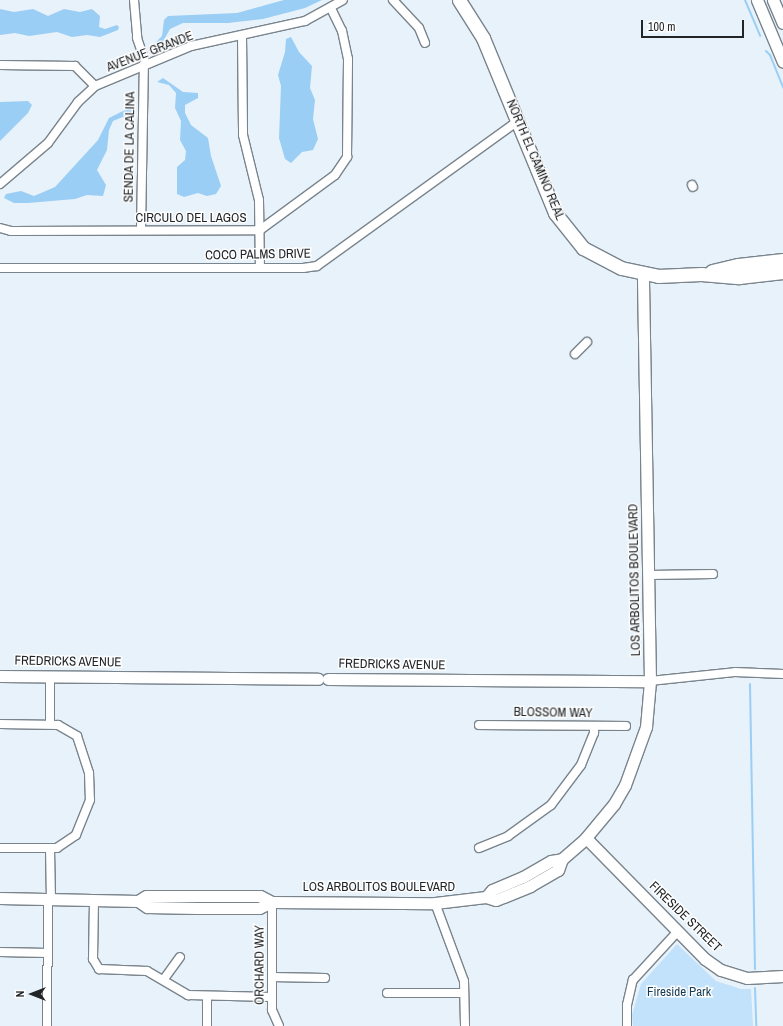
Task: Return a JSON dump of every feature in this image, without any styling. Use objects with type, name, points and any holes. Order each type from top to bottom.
[{"type":"main road","name":"NORTH EL CAMINO REAL","points":[[459,0],[479,29],[561,223],[583,248],[611,265],[644,274],[658,276],[701,274],[739,277],[769,267],[783,260]]},
{"type":"main road","name":"NORTH EL CAMINO REAL","points":[[701,274],[738,265],[769,267],[783,272]]},
{"type":"main road","points":[[769,267],[770,269],[783,266]]},
{"type":"street","name":"SENDA DE LA CALINA","points":[[134,0],[137,38],[145,64],[141,230]]},
{"type":"street","name":"AVENUE GRANDE","points":[[0,184],[48,143],[78,102],[95,86],[191,46],[305,21],[344,0]]},
{"type":"street","points":[[393,0],[419,28],[426,43]]},
{"type":"street","points":[[757,0],[783,62]]},
{"type":"street","points":[[774,0],[783,23]]},
{"type":"street","name":"CIRCULO DEL LAGOS","points":[[0,228],[12,231],[260,230],[335,175],[347,156],[348,59],[342,31],[331,8]]},
{"type":"street","points":[[242,35],[243,135],[259,200],[260,268]]},
{"type":"street","points":[[0,64],[75,66],[95,86]]},
{"type":"street","name":"COCO PALMS DRIVE","points":[[0,268],[260,268],[317,266],[518,122]]},
{"type":"street","name":"LOS ARBOLITOS BOULEVARD","points":[[0,898],[138,901],[147,908],[260,908],[272,902],[435,903],[486,897],[492,890],[523,877],[551,861],[562,859],[586,838],[614,804],[625,784],[646,727],[650,681],[644,274]]},
{"type":"street","points":[[575,354],[588,342]]},
{"type":"street","points":[[649,575],[713,574]]},
{"type":"street","name":"FREDRICKS AVENUE","points":[[0,676],[650,681],[735,672],[783,674]]},
{"type":"street","points":[[50,676],[50,724]]},
{"type":"street","points":[[0,724],[58,725],[77,736],[89,773],[90,800],[76,835],[57,848],[0,848]]},
{"type":"street","name":"BLOSSOM WAY","points":[[479,725],[626,726]]},
{"type":"street","points":[[479,848],[508,836],[551,805],[581,765],[594,733],[594,726]]},
{"type":"street","name":"FIRESIDE STREET","points":[[586,838],[705,958],[721,970],[746,978],[783,976]]},
{"type":"street","points":[[47,1026],[50,848]]},
{"type":"street","points":[[94,901],[93,958],[99,970],[147,971],[164,979],[188,995],[272,997]]},
{"type":"street","name":"ORCHARD WAY","points":[[272,902],[272,1010],[279,1026]]},
{"type":"street","points":[[435,903],[464,981],[464,1026]]},
{"type":"street","points":[[628,1026],[627,1005],[632,980],[678,931]]},
{"type":"street","points":[[0,952],[48,953]]},
{"type":"street","points":[[164,979],[180,957]]},
{"type":"street","points":[[272,977],[325,978]]},
{"type":"street","points":[[387,993],[464,993]]},
{"type":"street","points":[[206,1026],[207,996]]},
{"type":"green space","name":"Fireside Park","points":[[677,944],[716,981],[741,989],[751,989],[753,1026],[633,1026],[632,1015],[641,984]]},
{"type":"shaded area","points":[[284,0],[322,0],[305,8],[263,19],[228,23],[183,23],[170,29],[161,45],[157,48],[153,45],[162,36],[164,20],[168,16],[237,13]]},
{"type":"shaded area","points":[[0,9],[14,12],[33,9],[48,16],[64,9],[80,12],[92,9],[100,16],[99,27],[105,29],[117,25],[119,27],[118,30],[100,37],[87,35],[72,37],[57,32],[29,36],[15,33],[0,35]]},
{"type":"shaded area","points":[[291,37],[299,52],[312,66],[310,88],[315,100],[313,119],[318,139],[313,150],[302,152],[291,163],[285,159],[279,138],[281,86],[278,75],[285,52],[286,39]]},
{"type":"shaded area","points":[[163,78],[183,92],[198,93],[198,98],[185,105],[185,113],[191,125],[208,138],[211,156],[221,186],[216,194],[207,196],[198,193],[184,197],[177,194],[177,167],[185,160],[186,151],[180,140],[181,121],[175,108],[176,93],[169,85],[157,82]]},
{"type":"shaded area","points":[[28,101],[32,105],[28,113],[0,141],[0,102]]},
{"type":"shaded area","points":[[131,107],[135,108],[135,112],[113,121],[109,130],[107,150],[97,170],[106,185],[103,196],[87,195],[75,199],[28,203],[14,203],[4,198],[6,194],[21,191],[34,196],[55,187],[98,140],[109,118]]},
{"type":"waterway","points":[[745,0],[760,36]]},
{"type":"waterway","points":[[766,51],[770,55],[783,87]]},
{"type":"waterway","points":[[750,684],[755,969]]},
{"type":"waterway","points":[[755,988],[756,1026]]}]
